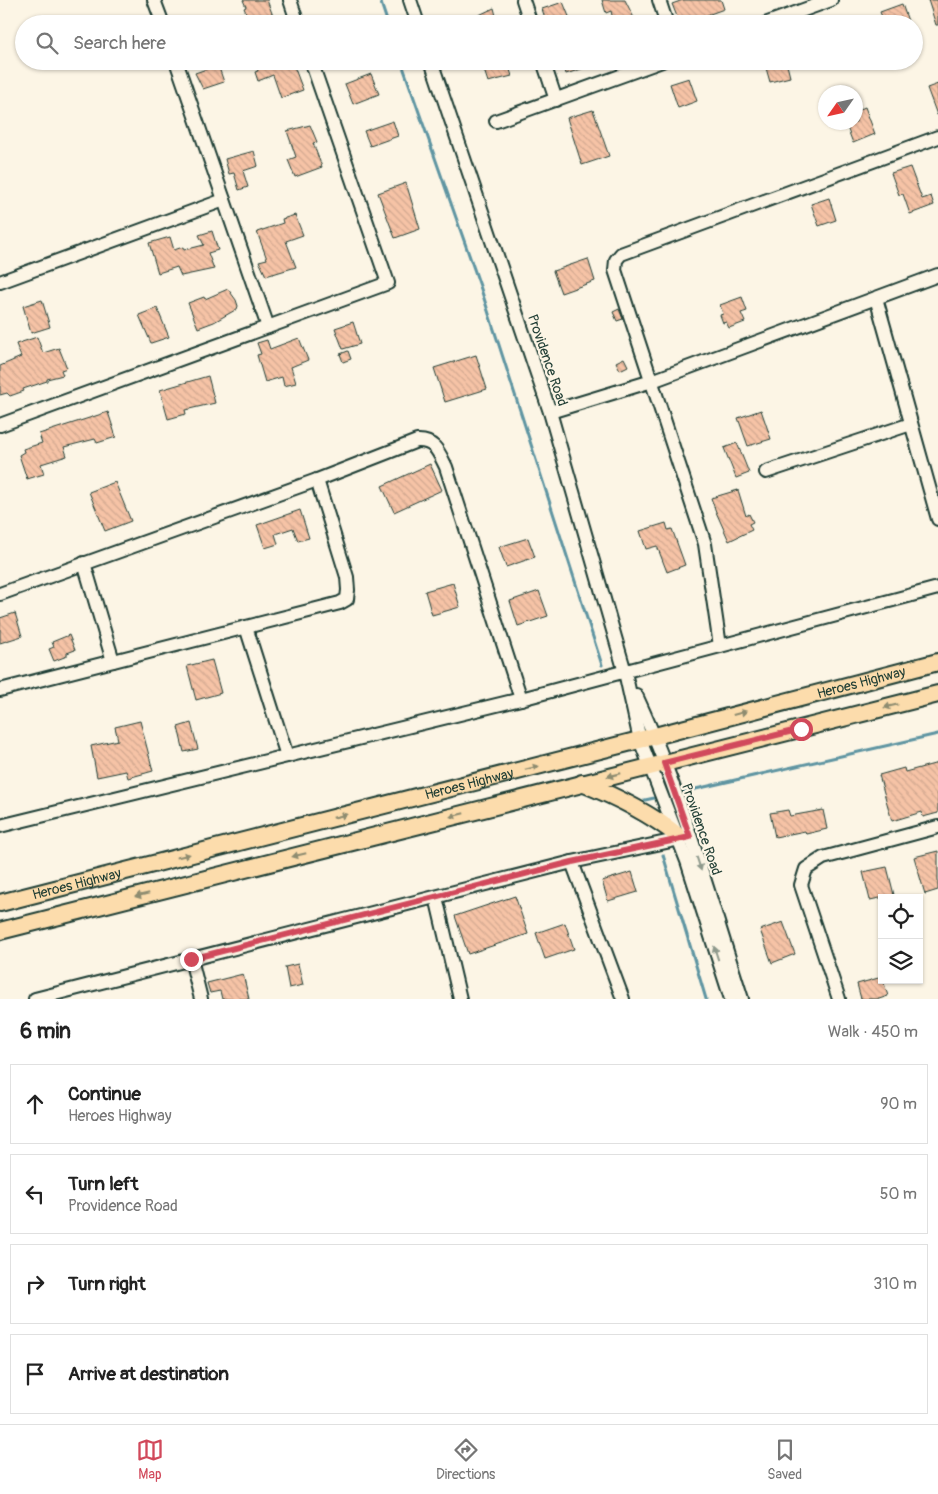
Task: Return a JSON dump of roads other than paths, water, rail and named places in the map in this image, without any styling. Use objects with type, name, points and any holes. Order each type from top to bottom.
[{"type":"main road","name":"Heroes Highway","points":[[0,903],[938,662]]},
{"type":"main road","name":"Heroes Highway","points":[[0,932],[938,694]]},
{"type":"main road","points":[[582,784],[615,796],[641,809],[682,837]]},
{"type":"street","points":[[154,0],[160,15]]},
{"type":"street","points":[[290,0],[295,15]]},
{"type":"street","points":[[410,0],[415,15]]},
{"type":"street","points":[[523,0],[528,15]]},
{"type":"street","points":[[659,0],[663,15]]},
{"type":"street","points":[[790,15],[831,0]]},
{"type":"street","points":[[179,70],[268,327]]},
{"type":"street","points":[[0,426],[388,283],[314,70]]},
{"type":"street","name":"Providence Road","points":[[434,70],[550,412],[625,672],[648,738],[664,763],[682,837],[732,999]]},
{"type":"street","points":[[546,70],[556,100]]},
{"type":"street","points":[[496,121],[638,70]]},
{"type":"street","points":[[720,646],[705,544],[615,270],[616,260],[621,254],[938,137]]},
{"type":"street","points":[[0,282],[224,200]]},
{"type":"street","points":[[550,412],[652,381],[938,276]]},
{"type":"street","points":[[876,298],[938,519]]},
{"type":"street","points":[[766,472],[911,424]]},
{"type":"street","points":[[0,594],[424,440],[438,448],[446,467],[521,699]]},
{"type":"street","points":[[0,690],[340,603],[346,599],[348,590],[347,577],[317,480]]},
{"type":"street","points":[[84,563],[113,661]]},
{"type":"street","points":[[0,826],[521,699],[938,588]]},
{"type":"street","points":[[246,627],[287,756]]},
{"type":"street","points":[[839,999],[801,885],[806,869],[823,858],[938,827]]},
{"type":"street","points":[[35,999],[572,862],[682,837]]},
{"type":"street","name":"Providence Road","points":[[682,837],[742,999]]},
{"type":"street","points":[[572,862],[623,999]]},
{"type":"street","points":[[436,897],[460,999]]},
{"type":"street","points":[[191,959],[201,999]]},
{"type":"waterway","points":[[380,0],[385,15]]},
{"type":"waterway","points":[[404,70],[480,286],[602,665]]},
{"type":"waterway","points":[[678,793],[938,734]]},
{"type":"waterway","points":[[645,800],[659,797]]},
{"type":"waterway","points":[[663,855],[706,999]]}]
